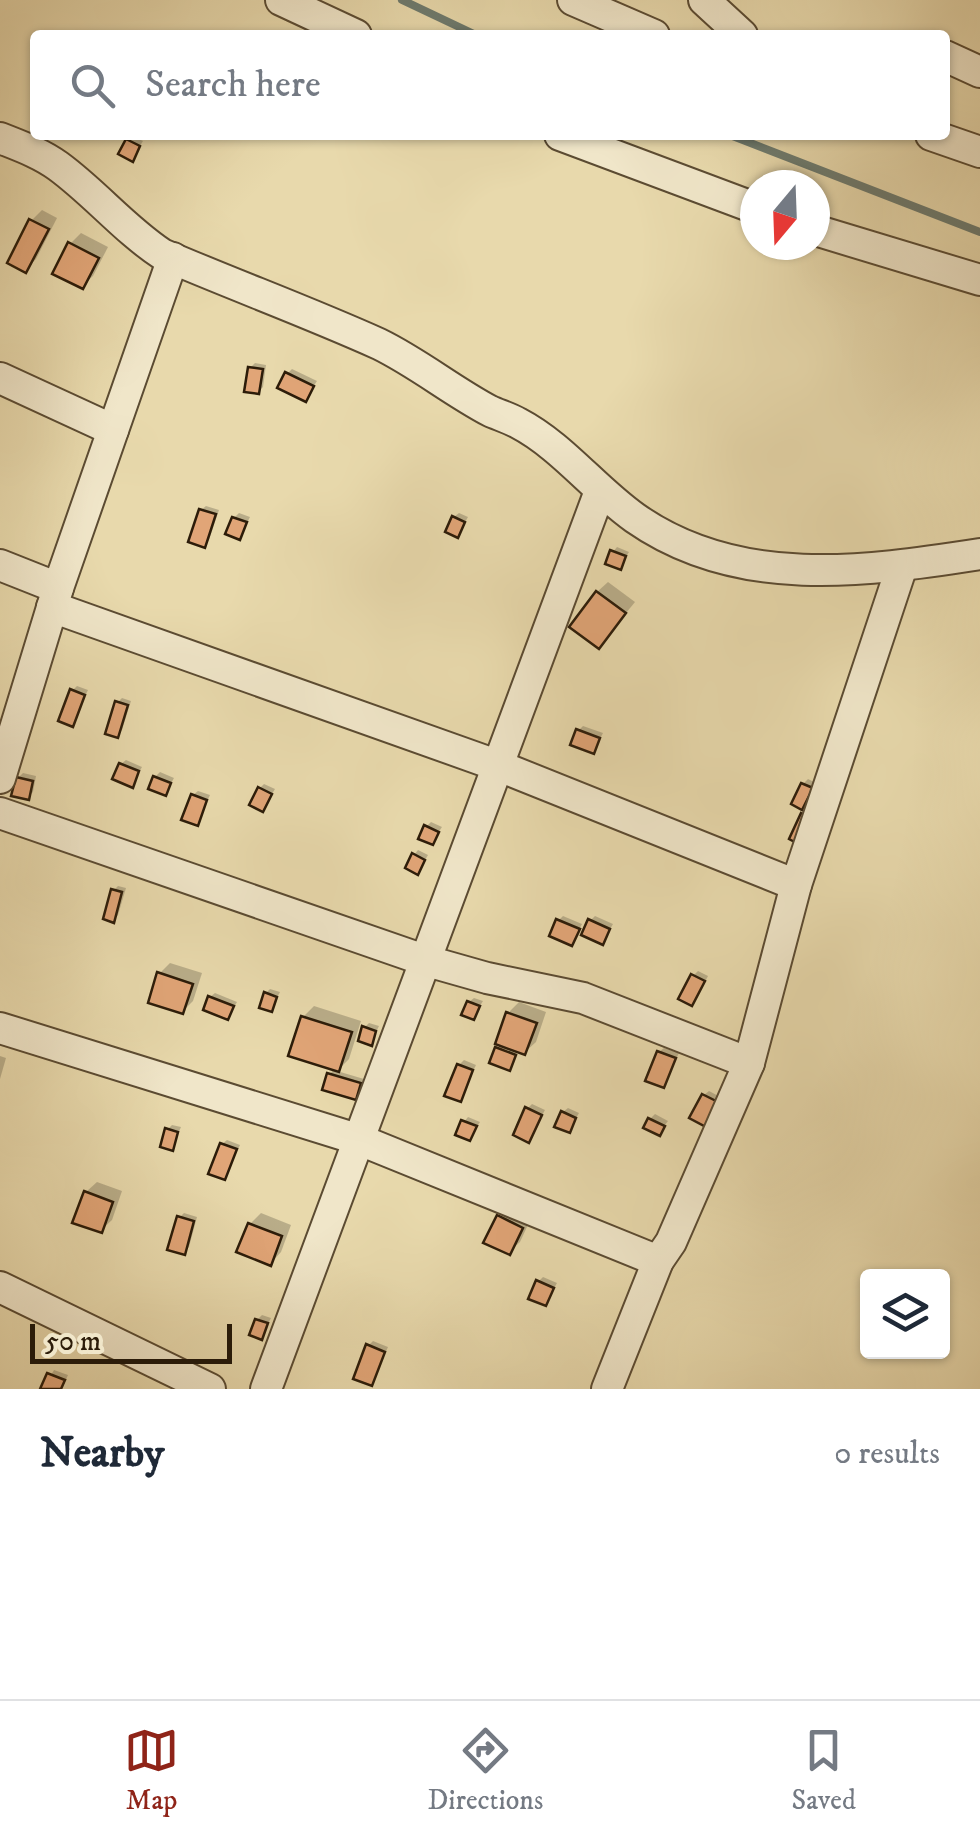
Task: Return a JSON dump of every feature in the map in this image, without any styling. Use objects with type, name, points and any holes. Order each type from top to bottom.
[{"type":"street","points":[[281,0],[345,30]]},
{"type":"street","points":[[573,0],[642,30]]},
{"type":"street","points":[[704,0],[737,30]]},
{"type":"street","points":[[950,58],[980,72]]},
{"type":"street","points":[[0,138],[58,166],[144,242],[173,258],[381,345],[542,438],[600,491],[676,542],[752,565],[792,571],[836,572],[980,554]]},
{"type":"street","points":[[573,140],[740,202]]},
{"type":"street","points":[[945,140],[980,152]]},
{"type":"street","points":[[830,235],[980,280]]},
{"type":"street","points":[[1,773],[55,598],[173,258]]},
{"type":"street","points":[[0,378],[113,430]]},
{"type":"street","points":[[266,1389],[600,491]]},
{"type":"street","points":[[0,565],[55,598],[498,766],[796,885]]},
{"type":"street","points":[[607,1389],[658,1261],[749,1063],[796,885],[902,566]]},
{"type":"street","points":[[0,813],[427,961],[583,998],[749,1063]]},
{"type":"street","points":[[0,1028],[360,1140],[658,1261]]},
{"type":"street","points":[[0,1287],[210,1389]]},
{"type":"building","points":[[125,140],[140,146],[133,162],[118,154]]},
{"type":"building","points":[[29,219],[49,229],[26,273],[7,263]]},
{"type":"building","points":[[68,242],[99,258],[83,289],[52,274]]},
{"type":"building","points":[[248,367],[263,369],[259,394],[244,392]]},
{"type":"building","points":[[285,372],[314,386],[306,402],[277,388]]},
{"type":"building","points":[[199,509],[216,514],[205,548],[188,542]]},
{"type":"building","points":[[452,516],[465,522],[458,538],[445,532]]},
{"type":"building","points":[[232,517],[247,522],[240,540],[225,534]]},
{"type":"building","points":[[610,550],[626,556],[621,570],[605,564]]},
{"type":"building","points":[[596,591],[626,613],[599,649],[569,627]]},
{"type":"building","points":[[70,689],[85,695],[73,727],[58,721]]},
{"type":"building","points":[[115,701],[128,705],[118,738],[105,734]]},
{"type":"building","points":[[576,729],[600,738],[594,754],[570,745]]},
{"type":"building","points":[[119,763],[139,771],[133,788],[112,779]]},
{"type":"building","points":[[153,776],[171,783],[166,796],[148,789]]},
{"type":"building","points":[[16,777],[33,781],[29,800],[11,796]]},
{"type":"building","points":[[801,783],[813,788],[802,810],[791,804]]},
{"type":"building","points":[[258,787],[272,794],[263,812],[249,805]]},
{"type":"building","points":[[191,794],[207,800],[198,826],[181,820]]},
{"type":"building","points":[[801,813],[817,821],[804,847],[789,839]]},
{"type":"building","points":[[424,825],[439,832],[433,845],[418,839]]},
{"type":"building","points":[[412,853],[425,860],[418,875],[405,868]]},
{"type":"building","points":[[111,889],[122,892],[114,923],[103,919]]},
{"type":"building","points":[[556,919],[580,929],[572,946],[549,936]]},
{"type":"building","points":[[588,919],[610,929],[603,945],[581,935]]},
{"type":"building","points":[[157,972],[193,984],[183,1014],[148,1003]]},
{"type":"building","points":[[691,974],[705,981],[692,1006],[678,999]]},
{"type":"building","points":[[264,992],[277,997],[272,1012],[259,1008]]},
{"type":"building","points":[[208,996],[234,1006],[228,1020],[203,1010]]},
{"type":"building","points":[[467,1001],[480,1006],[474,1020],[461,1015]]},
{"type":"building","points":[[506,1012],[537,1023],[525,1055],[495,1044]]},
{"type":"building","points":[[301,1016],[352,1032],[339,1072],[288,1056]]},
{"type":"building","points":[[362,1026],[376,1031],[372,1046],[358,1041]]},
{"type":"building","points":[[495,1047],[516,1055],[510,1071],[489,1063]]},
{"type":"building","points":[[657,1051],[676,1058],[664,1088],[645,1081]]},
{"type":"building","points":[[457,1064],[473,1070],[461,1102],[444,1096]]},
{"type":"building","points":[[327,1073],[361,1083],[356,1100],[322,1090]]},
{"type":"building","points":[[702,1094],[722,1104],[708,1128],[689,1118]]},
{"type":"building","points":[[525,1107],[542,1115],[529,1143],[513,1135]]},
{"type":"building","points":[[561,1111],[576,1118],[570,1133],[554,1127]]},
{"type":"building","points":[[648,1118],[665,1126],[660,1136],[643,1128]]},
{"type":"building","points":[[461,1120],[477,1126],[470,1141],[455,1135]]},
{"type":"building","points":[[165,1128],[178,1132],[173,1151],[160,1147]]},
{"type":"building","points":[[220,1143],[237,1149],[225,1180],[208,1174]]},
{"type":"building","points":[[84,1191],[113,1202],[102,1233],[72,1223]]},
{"type":"building","points":[[497,1215],[523,1228],[510,1255],[483,1243]]},
{"type":"building","points":[[177,1216],[194,1221],[185,1255],[167,1250]]},
{"type":"building","points":[[248,1223],[282,1236],[271,1266],[236,1252]]},
{"type":"building","points":[[536,1280],[554,1288],[546,1306],[528,1299]]},
{"type":"building","points":[[255,1319],[268,1323],[262,1340],[249,1335]]},
{"type":"building","points":[[366,1344],[385,1352],[372,1386],[353,1379]]},
{"type":"building","points":[[47,1373],[65,1380],[61,1389],[40,1389]]},
{"type":"waterway","points":[[402,0],[465,30]]},
{"type":"waterway","points":[[743,140],[980,232]]}]
